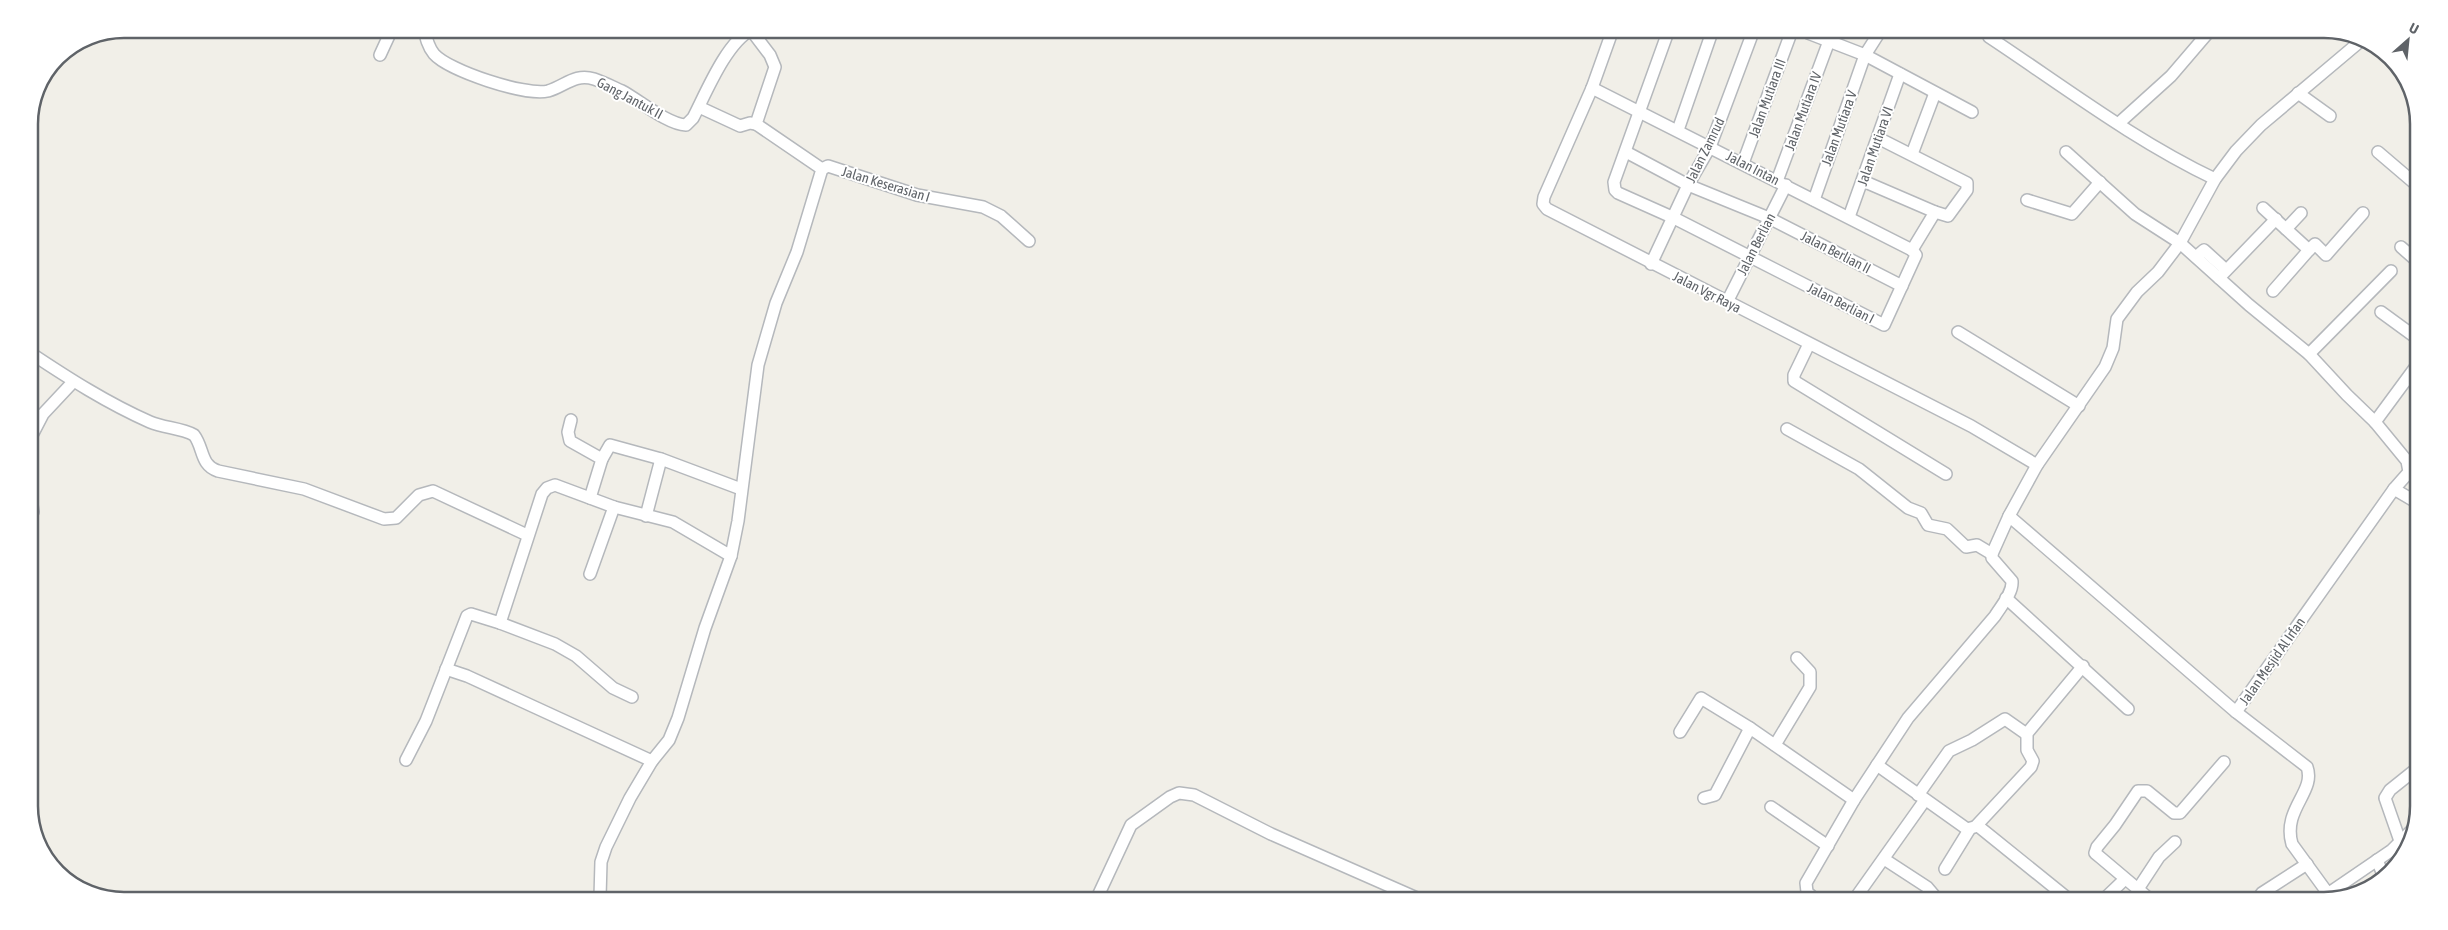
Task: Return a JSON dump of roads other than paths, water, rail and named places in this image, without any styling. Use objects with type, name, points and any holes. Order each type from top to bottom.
[{"type":"street","points":[[380,55],[388,38]]},
{"type":"street","name":"Gang Jantuk II","points":[[426,38],[428,45],[445,63],[516,89],[548,91],[579,77],[592,78],[622,91],[682,124],[689,122],[699,107],[721,64],[740,38]]},
{"type":"street","points":[[756,124],[774,67],[770,55],[757,38]]},
{"type":"street","name":"Jalan Vgr Raya","points":[[1610,38],[1592,88],[1544,197],[1543,204],[1547,209],[1650,264],[1971,426],[2037,465]]},
{"type":"street","points":[[1666,38],[1614,182],[1615,190],[1625,198],[1674,218],[1750,257]]},
{"type":"street","points":[[1678,130],[1710,38]]},
{"type":"street","name":"Jalan Zamrud","points":[[1650,264],[1674,218],[1688,184],[1710,147],[1752,38]]},
{"type":"street","name":"Jalan Mutiara III","points":[[1742,163],[1788,38]]},
{"type":"street","points":[[1821,38],[1865,55],[1972,112]]},
{"type":"street","name":"Jalan Mutiara V","points":[[1814,200],[1865,55],[1876,38]]},
{"type":"street","points":[[1991,38],[2119,123],[2188,166],[2215,179]]},
{"type":"street","points":[[2119,123],[2171,76],[2204,38]]},
{"type":"street","name":"Jalan Mutiara IV","points":[[1782,183],[1829,41]]},
{"type":"street","points":[[1807,892],[1806,883],[1854,800],[1908,718],[1995,616],[2006,598],[2013,585],[2012,581],[1992,558],[1992,554],[2009,516],[2037,465],[2098,380],[2110,358],[2117,319],[2123,309],[2158,272],[2180,243],[2215,179],[2247,139],[2357,44]]},
{"type":"street","name":"Jalan Mutiara VI","points":[[1849,217],[1900,74]]},
{"type":"street","name":"Jalan Intan","points":[[1592,88],[1912,250]]},
{"type":"street","points":[[1912,154],[1935,92]]},
{"type":"street","points":[[2298,93],[2330,116]]},
{"type":"street","points":[[600,892],[601,862],[606,846],[625,807],[652,761],[669,740],[678,718],[694,661],[731,556],[738,521],[758,365],[776,303],[798,252],[822,169],[756,124],[750,123],[740,126],[699,107]]},
{"type":"street","points":[[1863,181],[1948,216],[1969,186],[1912,154],[1878,138]]},
{"type":"street","name":"Jalan Berlian II","points":[[1626,152],[1688,184],[1769,218],[1902,286]]},
{"type":"street","name":"Jalan Mesjid Al Irfan","points":[[2066,152],[2136,214],[2223,274],[2249,305],[2309,354],[2347,396],[2375,422],[2410,466],[2409,472],[2394,489],[2236,712],[2307,767],[2310,775],[2308,784],[2290,822],[2289,834],[2292,844],[2327,892]]},
{"type":"street","points":[[2378,152],[2410,180]]},
{"type":"street","name":"Jalan Keserasian I","points":[[822,169],[828,166],[928,198],[983,206],[1001,216],[1029,241]]},
{"type":"street","points":[[2027,200],[2072,214],[2100,182]]},
{"type":"street","name":"Jalan Berlian","points":[[1727,302],[1769,218],[1782,183]]},
{"type":"street","points":[[2263,208],[2308,250]]},
{"type":"street","points":[[1912,250],[1935,212]]},
{"type":"street","points":[[2286,229],[2301,213]]},
{"type":"street","points":[[2273,291],[2308,250],[2315,244],[2326,255],[2363,213]]},
{"type":"street","points":[[2223,274],[2276,219]]},
{"type":"street","points":[[2400,247],[2410,255]]},
{"type":"street","name":"Jalan Berlian I","points":[[1750,257],[1884,325],[1916,255],[1912,250]]},
{"type":"street","points":[[2309,354],[2392,271]]},
{"type":"street","points":[[2380,312],[2410,334]]},
{"type":"street","points":[[1958,332],[2079,406]]},
{"type":"street","points":[[1809,344],[1794,375],[1794,380],[1946,474]]},
{"type":"street","points":[[38,358],[73,382],[152,423],[194,435],[205,462],[211,469],[304,489],[384,519],[396,518],[419,495],[433,491],[527,536]]},
{"type":"street","points":[[2375,422],[2410,374]]},
{"type":"street","points":[[38,424],[43,414],[73,382]]},
{"type":"street","points":[[571,420],[568,432],[570,441],[602,459]]},
{"type":"street","points":[[1787,429],[1859,470],[1908,508],[1921,513],[1928,525],[1947,529],[1966,547],[1977,545],[1992,554]]},
{"type":"street","points":[[590,498],[602,459],[610,444],[661,459],[741,489]]},
{"type":"street","points":[[646,516],[661,459]]},
{"type":"street","points":[[500,623],[542,494],[546,488],[555,485],[614,507],[682,526],[731,556]]},
{"type":"street","points":[[2394,489],[2410,498]]},
{"type":"street","points":[[590,574],[614,507]]},
{"type":"street","points":[[2009,516],[2236,712]]},
{"type":"street","points":[[2006,598],[2083,666],[2128,710]]},
{"type":"street","points":[[406,760],[426,721],[467,616],[471,614],[555,644],[576,656],[613,688],[632,697]]},
{"type":"street","points":[[1775,746],[1810,687],[1810,672],[1797,658]]},
{"type":"street","points":[[1946,869],[1973,828],[2031,767],[2033,761],[2027,750],[2027,733],[2083,666]]},
{"type":"street","points":[[446,669],[467,676],[652,761]]},
{"type":"street","points":[[1680,732],[1701,698],[1750,728],[1854,800]]},
{"type":"street","points":[[1860,892],[1922,798],[1949,751],[1972,740],[2005,719],[2027,733]]},
{"type":"street","points":[[1704,798],[1715,795],[1750,728]]},
{"type":"street","points":[[2142,892],[2095,853],[2097,847],[2138,791],[2147,791],[2174,813],[2180,813],[2224,762]]},
{"type":"street","points":[[1877,765],[1922,798],[1973,828],[2059,892]]},
{"type":"street","points":[[2400,840],[2385,798],[2390,790],[2410,774]]},
{"type":"street","points":[[1100,892],[1131,825],[1170,797],[1185,793],[1277,837],[1403,892]]},
{"type":"street","points":[[1771,807],[1828,846]]},
{"type":"street","points":[[2335,892],[2392,850],[2406,835]]},
{"type":"street","points":[[2138,889],[2159,857],[2175,842]]},
{"type":"street","points":[[1884,858],[1927,887],[1931,892]]},
{"type":"street","points":[[2376,860],[2381,871]]},
{"type":"street","points":[[2262,892],[2307,864]]},
{"type":"street","points":[[2111,892],[2125,879]]}]
